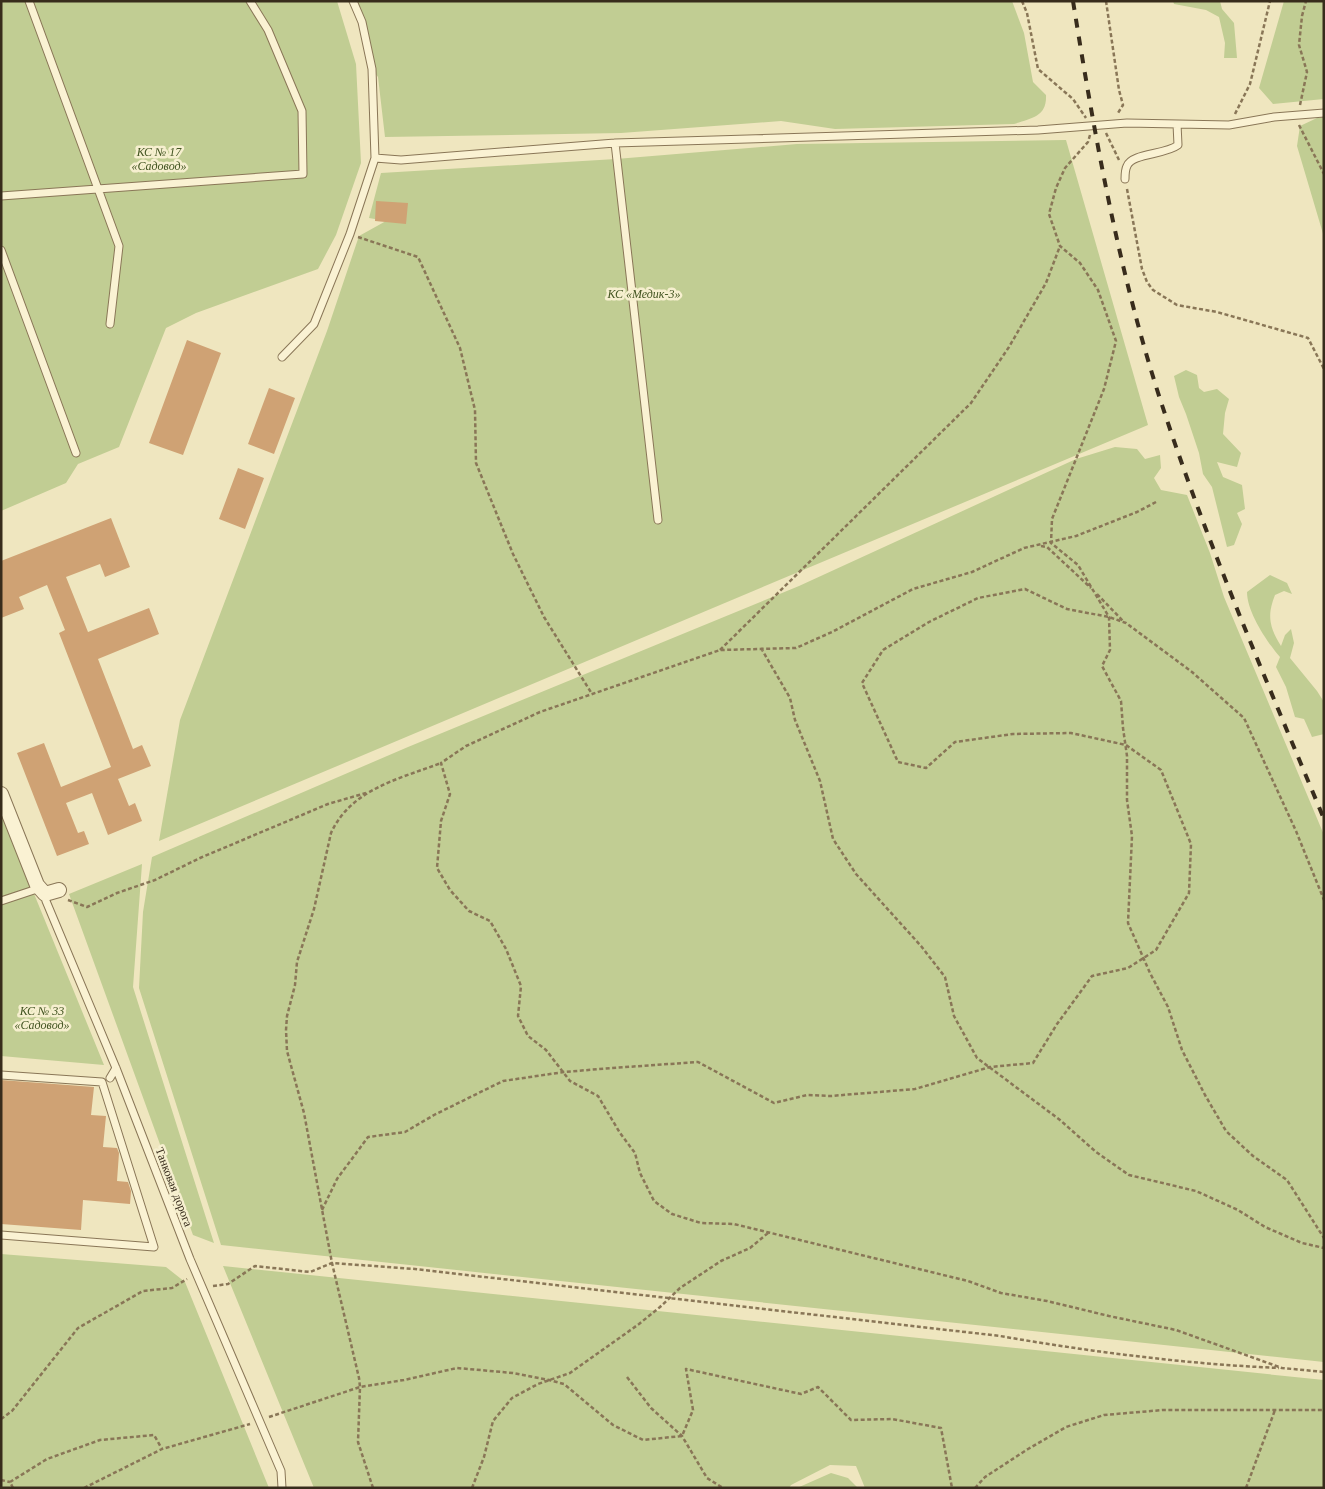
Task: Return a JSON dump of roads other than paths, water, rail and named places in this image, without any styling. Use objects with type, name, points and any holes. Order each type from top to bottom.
[{"type":"street","points":[[1,794],[37,885],[43,894],[59,890]]},
{"type":"lane","points":[[29,1],[119,246],[110,324]]},
{"type":"lane","points":[[1,196],[303,174],[302,111],[268,30],[250,1]]},
{"type":"lane","points":[[282,356],[314,324],[350,234],[375,158],[372,69],[362,22],[353,1]]},
{"type":"lane","points":[[375,158],[401,160],[616,143],[1038,130],[1127,123],[1229,125],[1324,113]]},
{"type":"lane","points":[[1125,178],[1126,167],[1131,161],[1138,157],[1164,152],[1178,146],[1177,124]]},
{"type":"lane","points":[[616,143],[658,520]]},
{"type":"lane","points":[[1,250],[76,453]]},
{"type":"lane","points":[[1,901],[43,894]]},
{"type":"lane","name":"Танковая дорога","points":[[43,894],[116,1068],[202,1288],[281,1471],[282,1488]]},
{"type":"lane","points":[[110,1078],[116,1068]]},
{"type":"lane","points":[[1,1075],[102,1082],[154,1247],[1,1235]]},
{"type":"railway","points":[[1073,1],[1099,154],[1121,256],[1133,306],[1162,405],[1218,562],[1324,819]]},
{"type":"park label","name":"КС № 17 «Садовод»","points":[[159,159]]},
{"type":"park label","name":"КС «Медик-3»","points":[[644,294]]},
{"type":"park label","name":"КС № 33 «Садовод»","points":[[42,1018]]}]
